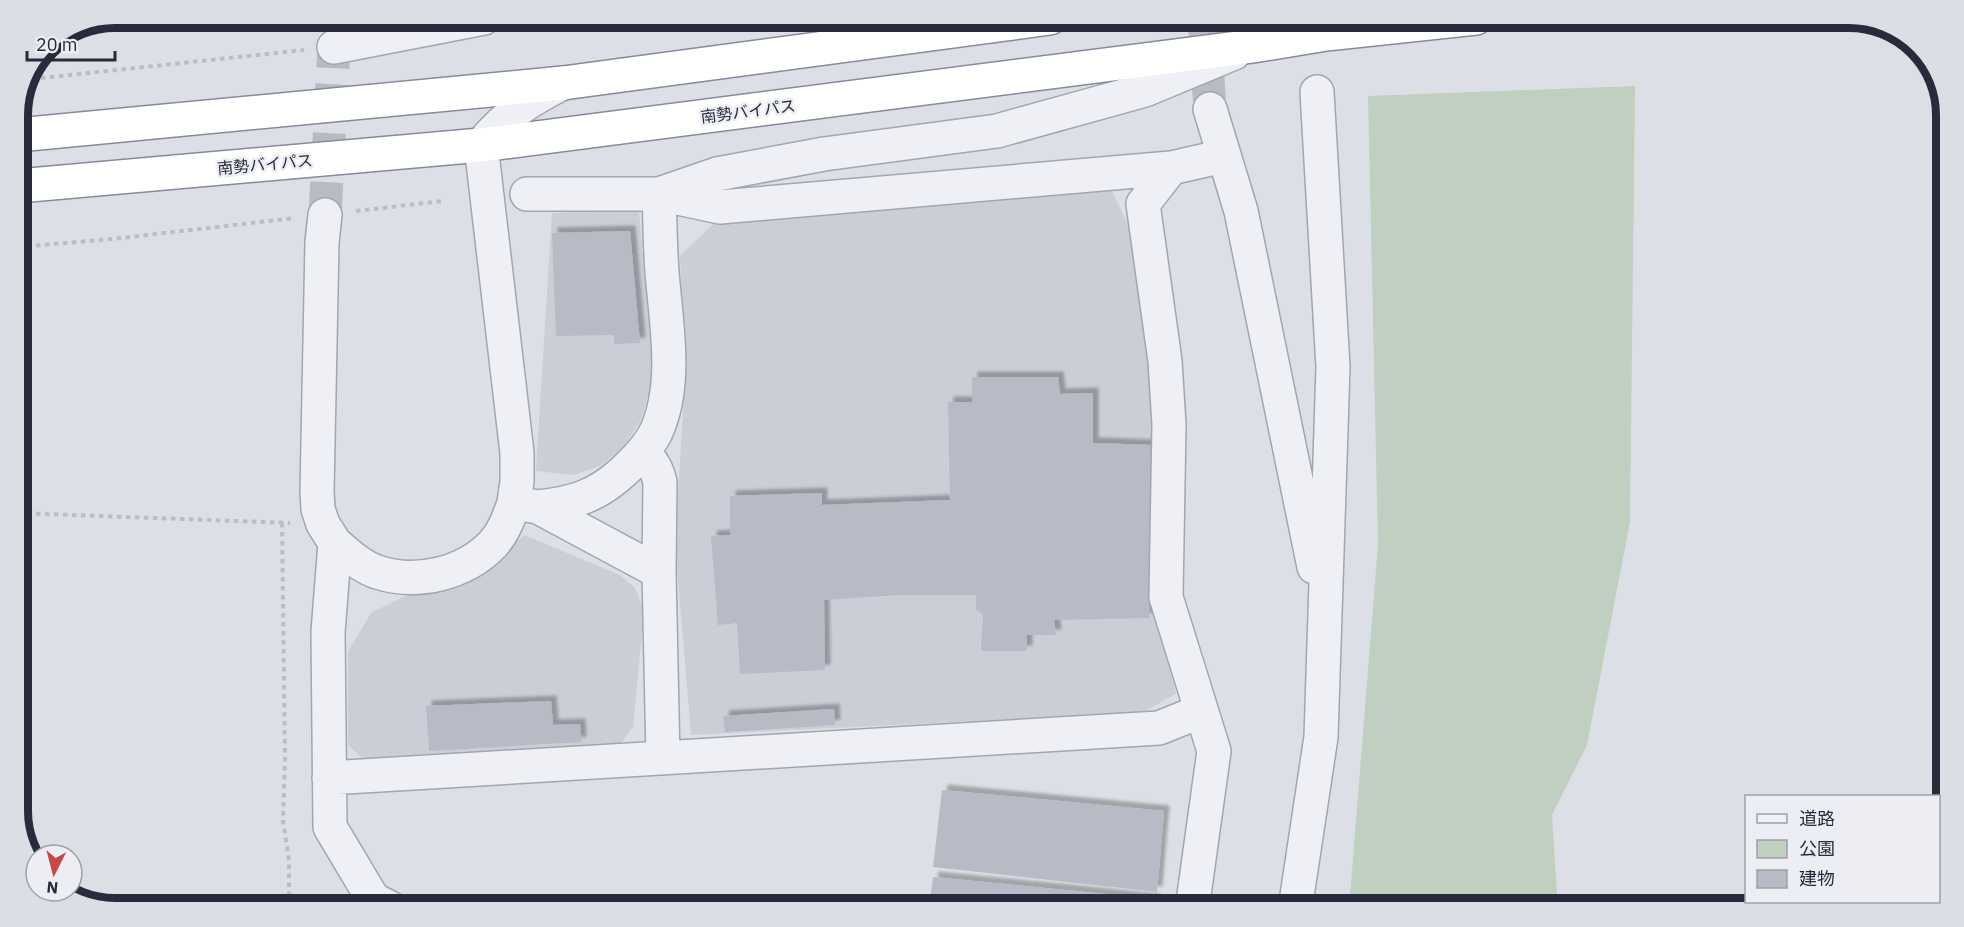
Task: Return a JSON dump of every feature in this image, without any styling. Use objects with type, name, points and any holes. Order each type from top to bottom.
[{"type":"highway","points":[[29,134],[563,83],[975,28]]},
{"type":"highway","name":"南勢バイパス","points":[[29,185],[481,145],[1382,28]]},
{"type":"street","points":[[334,47],[384,28]]},
{"type":"street","points":[[659,194],[717,174],[802,158],[997,131],[1145,90],[1253,46]]},
{"type":"street","points":[[563,83],[535,97],[516,110],[497,126],[481,145],[517,453],[517,481],[526,505],[659,572]]},
{"type":"street","points":[[1297,898],[1321,737],[1333,367],[1317,92]]},
{"type":"street","points":[[1210,109],[1241,211],[1325,622]]},
{"type":"street","points":[[527,194],[659,194],[720,207],[1171,168],[1224,156]]},
{"type":"street","points":[[1171,168],[1143,204],[1165,361],[1167,404],[1166,597],[1214,751],[1194,898]]},
{"type":"street","points":[[325,215],[322,242],[317,400],[318,509],[329,534],[355,561],[376,571],[419,577],[455,570],[472,561],[493,544],[526,505],[567,504],[587,497],[612,482],[642,452],[655,433],[662,415],[667,390],[668,361],[659,194]]},
{"type":"street","points":[[642,452],[653,463],[660,482],[659,572],[663,758]]},
{"type":"street","points":[[329,534],[330,826],[372,898]]},
{"type":"street","points":[[329,778],[1159,728],[1201,711]]},
{"type":"path","points":[[37,78],[334,47]]},
{"type":"path","points":[[29,246],[112,239],[443,201]]},
{"type":"path","points":[[29,513],[282,523],[329,534]]},
{"type":"path","points":[[282,523],[285,758],[283,821],[289,860],[289,898]]},
{"type":"shaded area","points":[[1099,186],[1112,191],[1143,257],[1160,399],[1161,620],[1176,694],[1141,713],[691,735],[675,544],[683,413],[684,336],[680,256],[716,221]]},
{"type":"shaded area","points":[[639,211],[652,358],[651,386],[641,420],[622,449],[600,466],[573,475],[536,471],[552,213]]},
{"type":"shaded area","points":[[524,535],[620,575],[635,588],[644,611],[633,727],[621,743],[363,759],[348,745],[348,652],[371,613],[413,592],[460,587],[497,562]]},
{"type":"green space","points":[[1635,86],[1630,522],[1587,745],[1552,815],[1557,898],[1350,898],[1378,544],[1368,96]]},
{"type":"building","points":[[630,231],[640,343],[614,344],[614,335],[556,336],[552,233]]},
{"type":"building","points":[[972,377],[1058,377],[1060,394],[1093,393],[1093,443],[1151,445],[1149,618],[1054,620],[1056,635],[1027,635],[1027,651],[981,651],[983,614],[976,610],[976,595],[898,595],[824,600],[825,670],[740,674],[737,623],[718,625],[711,536],[730,535],[730,496],[822,493],[822,505],[950,500],[948,402],[972,402]]},
{"type":"building","points":[[551,701],[553,725],[580,724],[581,742],[429,751],[426,706]]},
{"type":"building","points":[[834,709],[835,725],[725,732],[723,716]]},
{"type":"building","points":[[942,790],[1164,811],[1157,892],[933,867]]},
{"type":"building","points":[[933,877],[1145,898],[930,898]]},
{"type":"tunnel","points":[[1205,28],[1210,109]]},
{"type":"tunnel","points":[[325,215],[334,47]]}]
